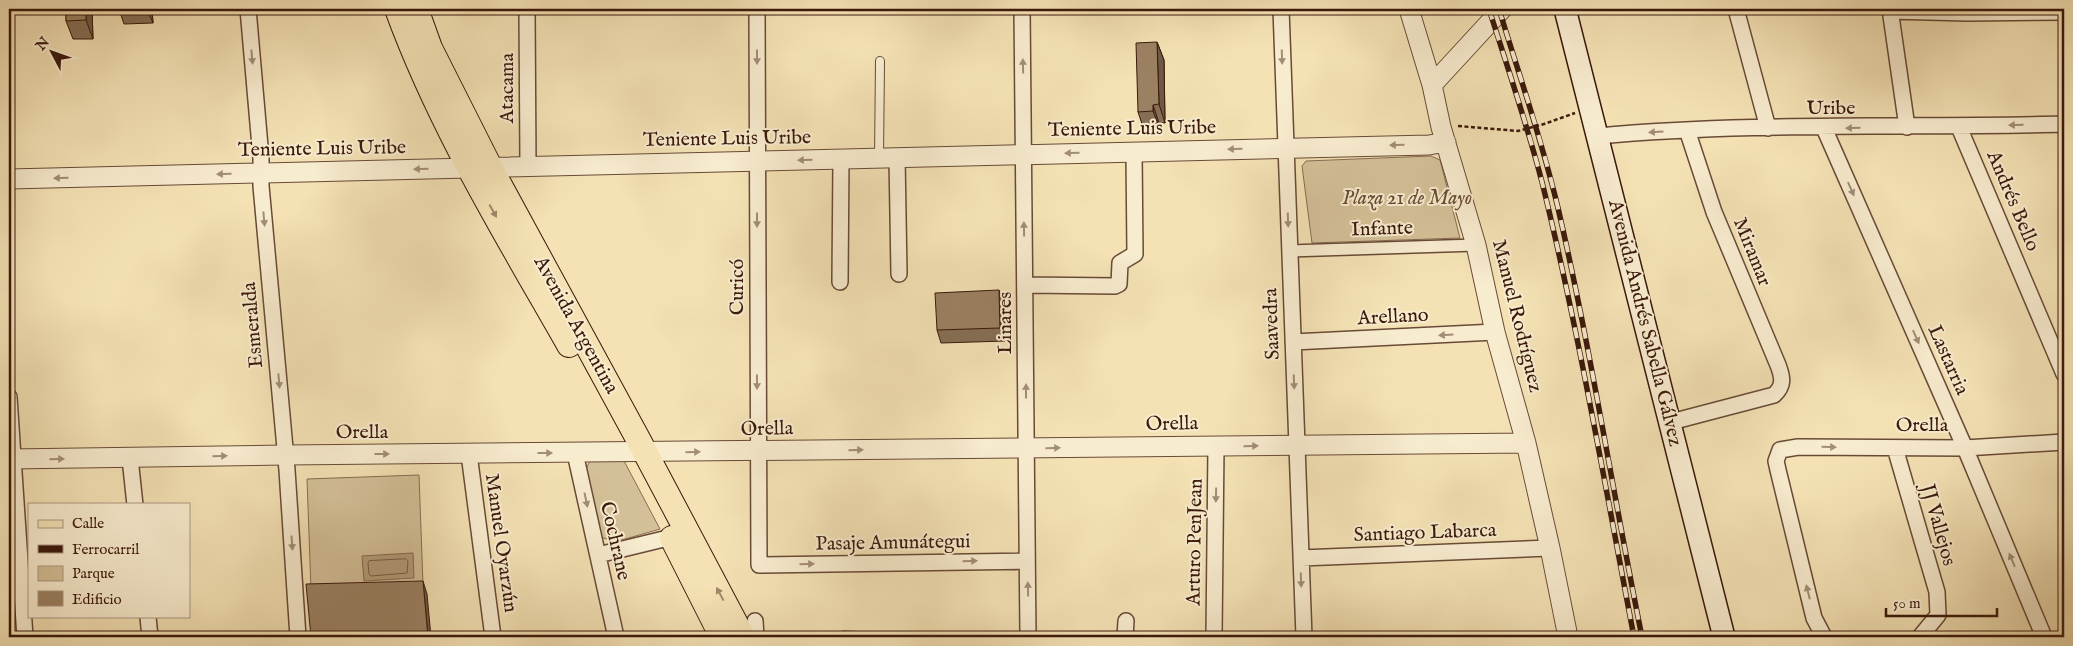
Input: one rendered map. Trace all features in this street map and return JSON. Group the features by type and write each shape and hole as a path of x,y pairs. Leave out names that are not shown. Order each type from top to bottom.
{"main road":[{"name":"Avenida Argentina","path":"397,9 414,57 480,168 636,452 749,629"},
{"name":"Avenida Argentina","path":"416,9 430,48 480,168"},
{"name":"Avenida Andrés Sabella Gálvez","path":"1565,9 1724,637"},
{"name":"Avenida Argentina","path":"636,452 672,538 722,637"}],"street":[{"name":"Esmeralda","path":"248,9 286,455 298,637"},
{"name":"Atacama","path":"527,9 528,166"},
{"name":"Curicó","path":"758,9 757,451 759,565"},
{"name":"Linares","path":"1022,9 1028,637"},
{"name":"Saavedra","path":"1281,9 1304,637"},
{"name":"Manuel Rodríguez","path":"1409,9 1476,245 1495,332 1526,443 1568,637"},
{"path":"1432,85 1502,9"},
{"path":"1736,9 1768,128"},
{"path":"1907,127 1891,10 2064,12"},
{"name":"Uribe","path":"1598,136 1687,130 2064,124"},
{"name":"Andrés Bello","path":"1960,127 2064,374"},
{"name":"Lastarria","path":"1824,128 1965,448 2044,637"},
{"name":"Miramar","path":"1671,422 1768,398 1774,396 1782,386 1781,372 1714,212 1687,130"},
{"name":"Teniente Luis Uribe","path":"9,179 1429,145 1443,134"},
{"path":"1025,286 1115,286 1119,284 1120,263 1132,258 1135,254 1134,152"},
{"path":"888,158 899,274"},
{"path":"840,159 840,282"},
{"name":"Infante","path":"1290,251 1476,245"},
{"name":"Arellano","path":"1293,342 1495,332"},
{"path":"9,398 11,459 26,637"},
{"name":"Orella","path":"1824,637 1814,618 1778,470 1776,461 1780,450 1798,446 1965,448 2064,442"},
{"name":"Orella","path":"11,459 1526,443"},
{"name":"Arturo PenJean","path":"1214,637 1216,446"},
{"name":"JJ Vallejos","path":"1895,448 1937,592 1938,616 1920,637"},
{"name":"Cochrane","path":"575,453 616,637"},
{"name":"Manuel Oyarzún","path":"468,454 493,637"},
{"path":"130,458 136,503"},
{"path":"598,555 672,538"},
{"name":"Santiago Labarca","path":"1301,558 1550,548"},
{"name":"Pasaje Amunátegui","path":"759,565 1028,560"},
{"path":"148,618 150,637"},
{"path":"1125,637 1126,621"},
{"path":"749,629 756,637"}],"lane":[{"path":"880,61 888,158"}],"path":[{"path":"1443,134 1465,126 1518,131 1575,113"}],"green space":[{"name":"Plaza 21 de Mayo","path":"1431,156 1440,160 1460,238 1312,243 1302,166 1306,161"},
{"path":"591,459 623,459 660,529 615,542 601,537 586,469"},
{"path":"419,475 423,585 311,590 307,479"}],"water":[{"path":"413,553 414,578 364,581 362,556"}],"building":[{"path":"66,9 86,9 86,20 66,21"},
{"path":"1157,42 1159,104 1153,105 1153,111 1138,112 1136,43"},
{"path":"999,290 1000,328 937,330 935,293"},
{"path":"423,581 428,637 311,637 306,584"},
{"path":"842,631 910,633 910,637 842,637"}],"railway":[{"path":"1489,9 1530,139 1555,238 1591,409 1634,637"},
{"path":"1499,9 1538,133 1558,208 1581,315 1642,637"}]}
